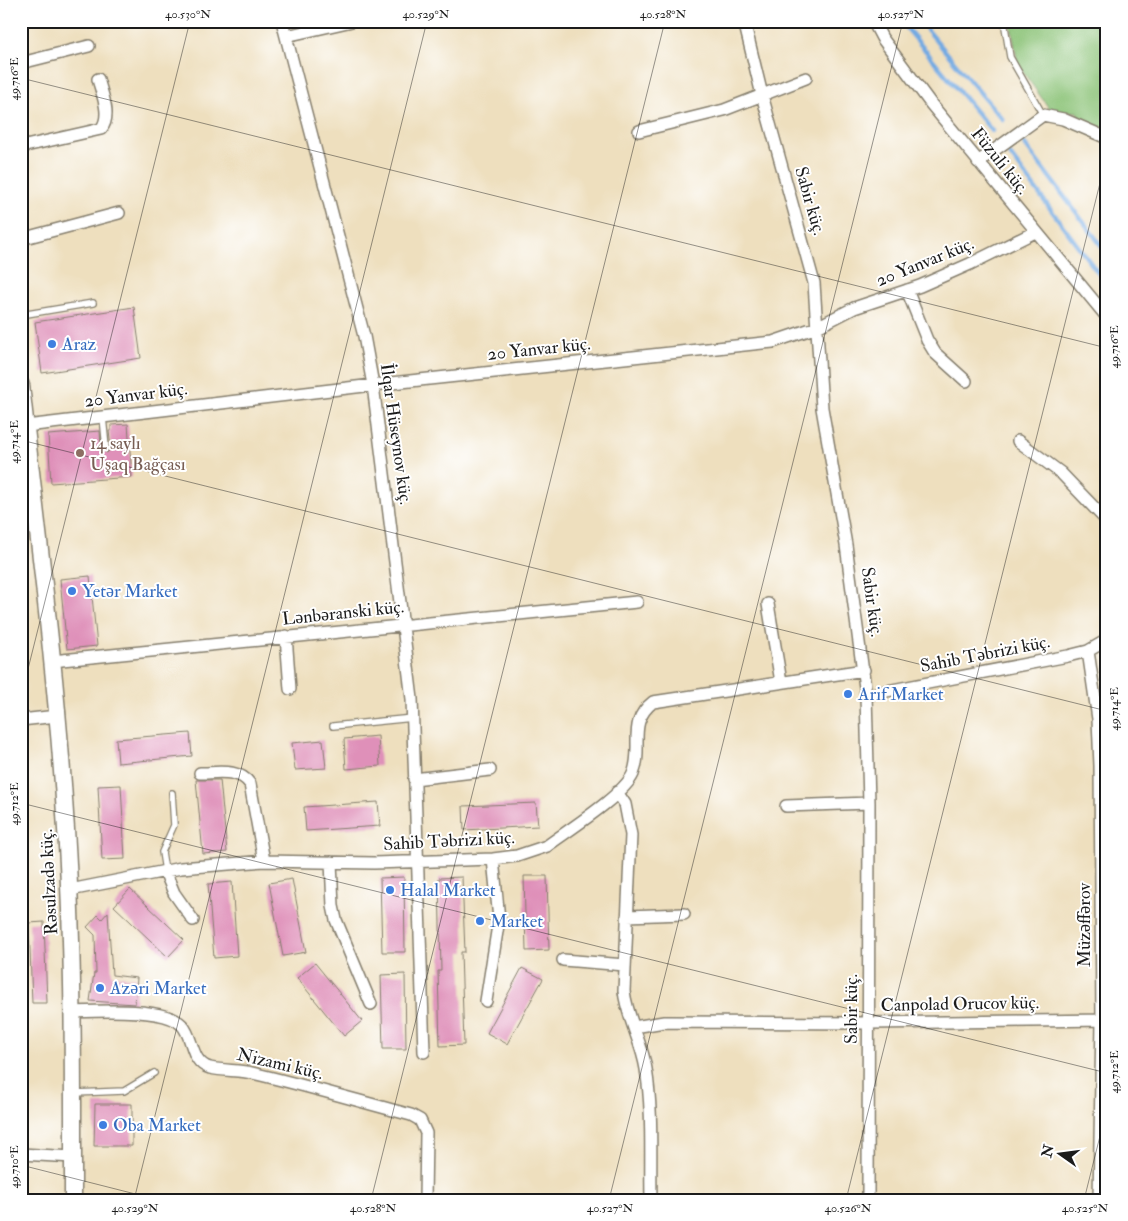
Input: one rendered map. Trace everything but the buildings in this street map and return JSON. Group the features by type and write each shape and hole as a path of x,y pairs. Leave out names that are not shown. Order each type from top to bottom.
{"main road":[{"name":"Rəsulzadə küç.","path":"21,385 52,661 70,890 74,1012 73,1200"}],"street":[{"name":"İlqar Hüseynov küç.","path":"282,21 364,336 373,385 413,718 416,862 424,1052"},
{"path":"286,36 352,21"},
{"name":"Sabir küç.","path":"744,21 762,95 814,283 822,408 846,545 864,670 869,802 868,1200"},
{"name":"Füzuli küç.","path":"873,21 882,38 920,89 1107,318"},
{"path":"21,63 89,46"},
{"path":"640,131 724,110 806,78"},
{"path":"21,147 101,129 106,124 107,115 98,79"},
{"path":"978,162 1043,115 1063,119 1107,138"},
{"path":"21,239 119,213"},
{"name":"20 Yanvar küç.","path":"24,415 103,417 373,385 772,342 817,327 854,308 907,290 970,264 1035,232"},
{"path":"907,290 927,340 935,353 966,382"},
{"path":"1018,441 1061,473 1107,521"},
{"name":"Lənbəranski küç.","path":"52,661 637,602"},
{"path":"768,604 781,682"},
{"path":"286,636 290,689"},
{"name":"Sahib Təbrizi küç.","path":"866,695 1088,650 1107,640"},
{"name":"Müzəffərov","path":"1088,650 1098,719 1100,766 1104,1020 1098,1200"},
{"name":"Sahib Təbrizi küç.","path":"70,890 165,870 264,861 416,862 493,859 517,856 547,846 617,792 633,774 640,715 653,702 864,670"},
{"path":"21,720 57,716"},
{"path":"414,779 490,770"},
{"path":"200,773 238,773 245,777 250,784 264,861"},
{"path":"617,792 625,804 631,834 625,965 626,1005 643,1052 649,1095 651,1200"},
{"path":"786,806 869,802"},
{"path":"486,1001 499,919 493,859"},
{"path":"331,862 332,906 336,920 372,1004"},
{"path":"165,870 174,893 193,920"},
{"path":"627,916 684,914"},
{"path":"563,960 625,965"},
{"name":"Nizami küç.","path":"74,1012 116,1011 159,1015 175,1019 183,1026 196,1057 210,1068 250,1073 411,1115 420,1120 426,1133 425,1200"},
{"name":"Canpolad Orucov küç.","path":"634,1027 664,1022 869,1023 1104,1020"},
{"path":"21,1154 73,1157"}],"lane":[{"path":"1004,21 1010,56 1017,73 1034,97 1043,115"},
{"path":"21,315 93,303"},
{"path":"103,417 106,448"},
{"path":"333,726 413,718"},
{"path":"165,870 162,852 174,824 172,793"},
{"path":"73,1093 124,1091 154,1073"}],"green space":[{"path":"1010,21 1107,21 1107,130 1081,123 1077,112 1051,111 1018,65"}],"waterway":[{"path":"901,21 992,131"},
{"path":"920,21 1003,120"},
{"path":"1022,141 1107,253"},
{"path":"1008,152 1107,285"}],"place":[{"name":"Araz","path":"52,344"},
{"name":"14 saylı Uşaq Bağçası","path":"80,453"},
{"name":"Yetər Market","path":"72,591"},
{"name":"Arif Market","path":"848,694"},
{"name":"Halal Market","path":"390,890"},
{"name":"Market","path":"480,921"},
{"name":"Azəri Market","path":"100,988"},
{"name":"Oba Market","path":"103,1125"}]}
